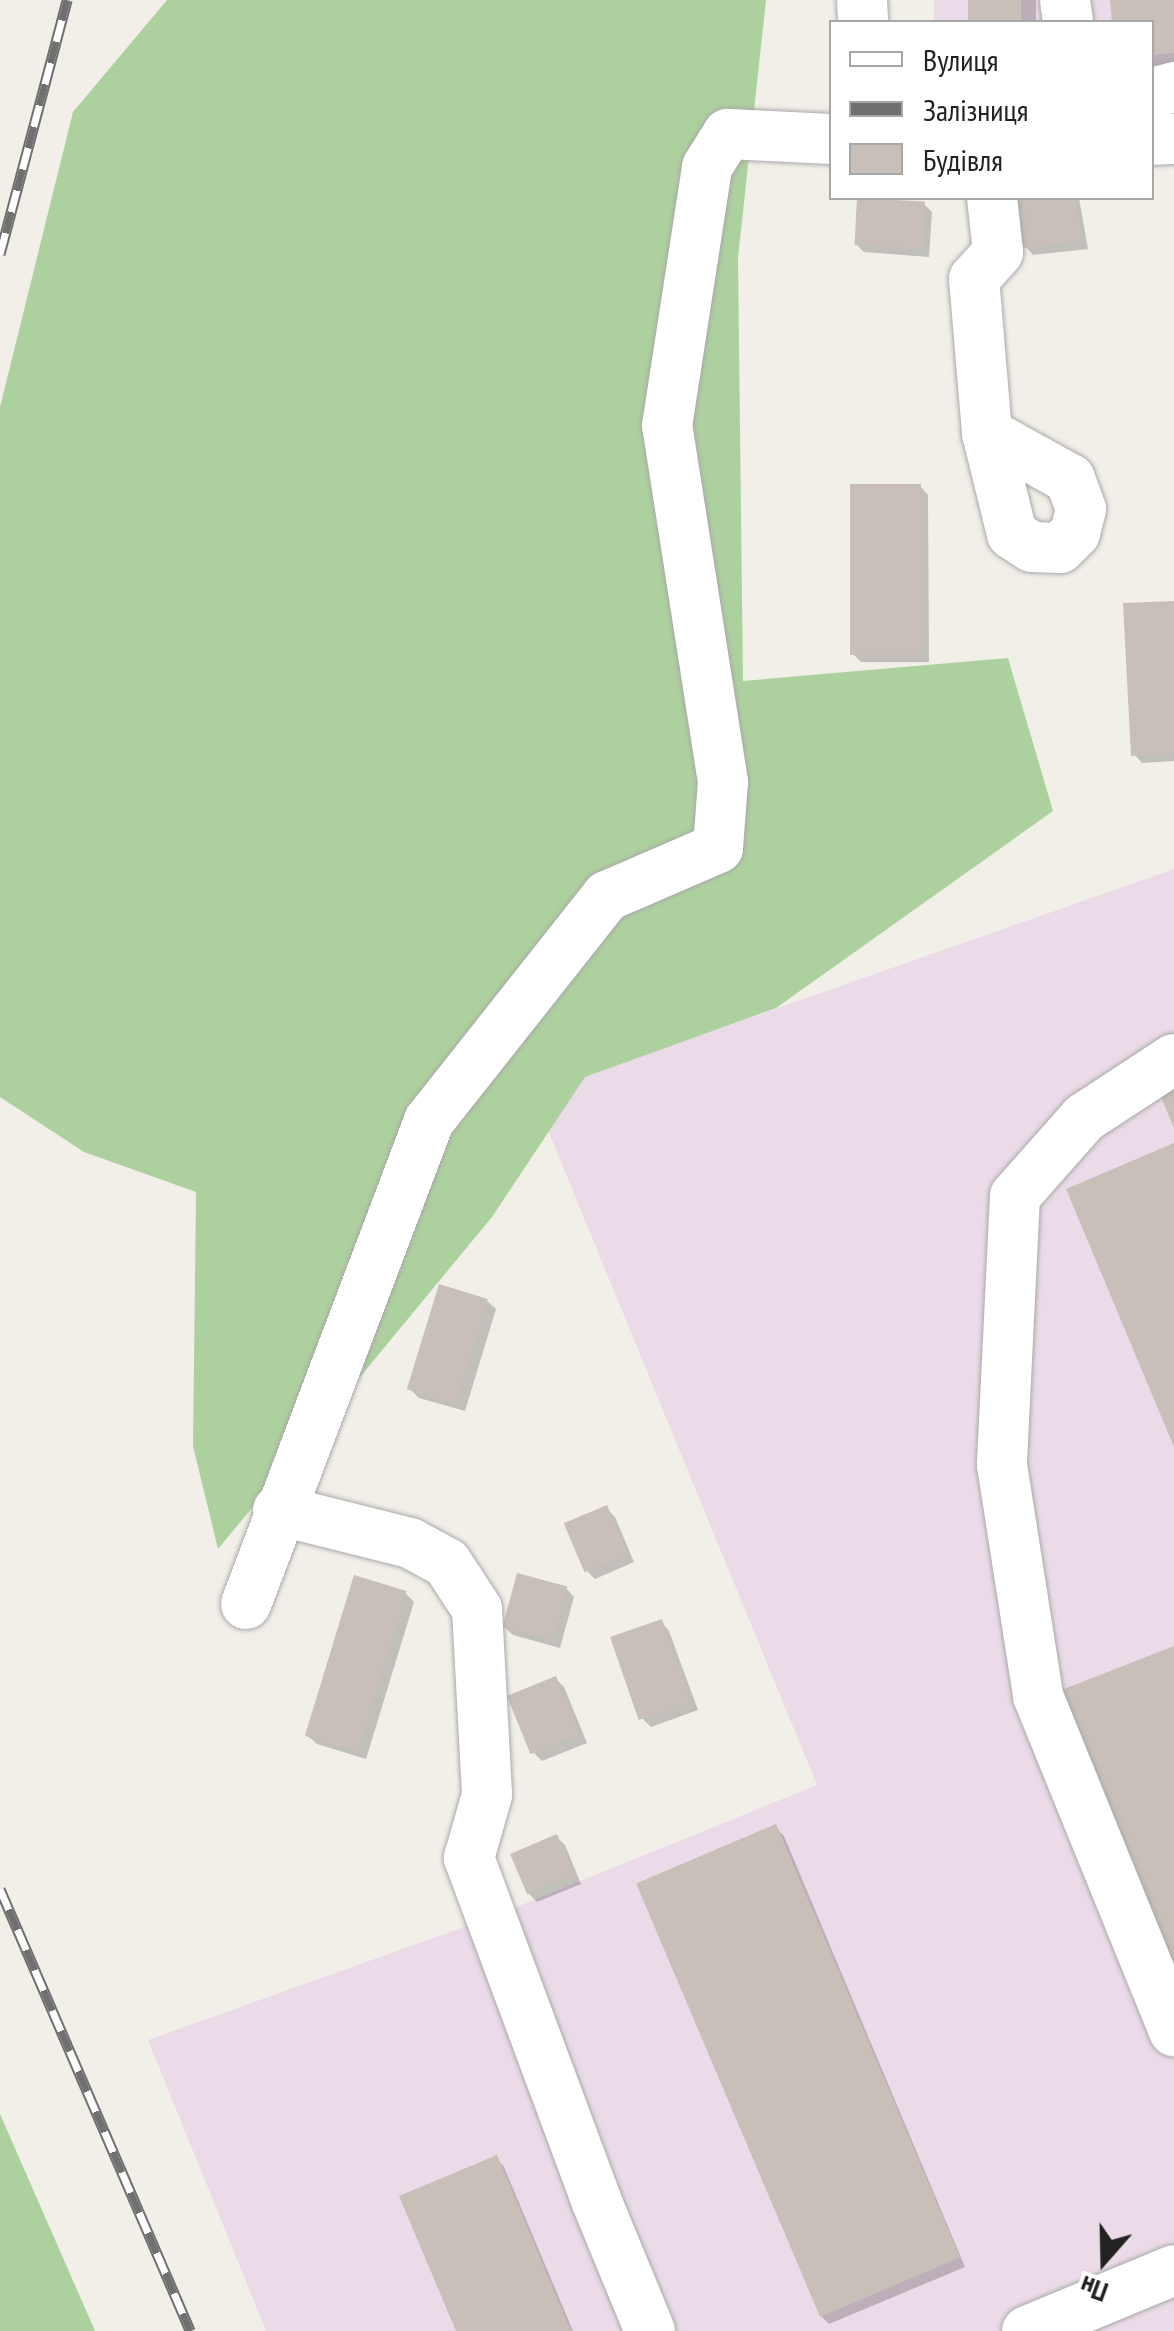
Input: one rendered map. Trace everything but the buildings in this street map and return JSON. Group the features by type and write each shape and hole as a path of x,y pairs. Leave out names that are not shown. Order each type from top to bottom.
{"street":[{"path":"246,1604 278,1510 429,1121 607,896 718,848 723,782 668,426 706,167 728,134 829,139"},
{"path":"987,433 974,279 998,252 992,200"},
{"path":"1174,1059 1084,1118 1016,1196 1002,1465 1038,1696 1174,2032"},
{"path":"278,1510 410,1543 447,1563 477,1609 487,1795 468,1858 596,2200 650,2331"},
{"path":"1027,2331 1174,2270"}],"shaded area":[{"path":"934,0 1174,0 1174,109 1154,111 1154,20 934,20"},
{"path":"1174,869 1174,2331 266,2331 148,2040 492,1917 817,1785 533,1094"}],"green space":[{"path":"167,0 766,0 738,258 743,681 1008,658 1053,811 776,1008 585,1077 492,1217 218,1549 193,1446 196,1192 84,1152 0,1097 0,407 73,112"},
{"path":"0,2114 95,2331 0,2331"}],"railway":[{"path":"0,254 67,0"},
{"path":"0,1889 190,2331"}]}
